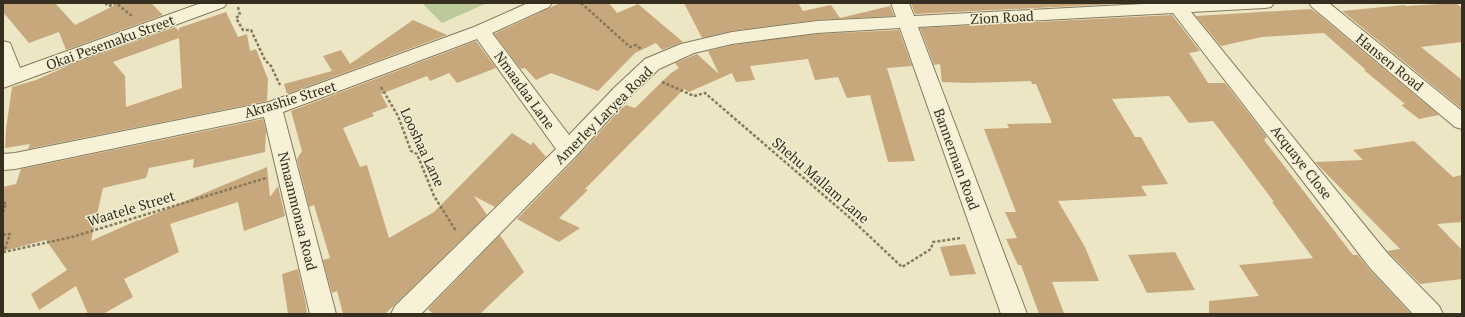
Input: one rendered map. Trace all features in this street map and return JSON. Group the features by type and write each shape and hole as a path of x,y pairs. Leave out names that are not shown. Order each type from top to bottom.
{"street":[{"name":"Okai Pesemaku Street","path":"8,79 218,3"},
{"name":"Akrashie Street","path":"3,162 69,150 280,105 481,31 543,3"},
{"name":"Zion Road","path":"903,12 1178,8 1265,3"},
{"name":"Hansen Road","path":"1318,3 1462,122"},
{"name":"Acquaye Close","path":"1178,8 1379,261 1430,314"},
{"name":"Amerley Laryea Road","path":"404,314 568,150 622,92 650,68 688,48 732,38 817,27 903,12"},
{"name":"Bannerman Road","path":"903,12 1014,314"},
{"name":"Nmaadaa Lane","path":"481,31 568,150"},
{"path":"3,47 8,79"},
{"name":"Nmaanmonaa Road","path":"280,105 288,171 323,314"}],"path":[{"path":"237,3 240,15 236,18 243,30 251,30 256,44 265,60 271,66 280,105"},
{"path":"581,3 630,47 636,45 650,68"},
{"name":"Shehu Mallam Lane","path":"650,68 694,96 705,93 849,217 902,267 931,249 933,242 985,234"},
{"name":"Looshaa Lane","path":"372,72 398,116 411,152 417,154 434,196 460,238 471,247"},
{"name":"Waatele Street","path":"3,235 10,234 4,252 72,237 288,171"},
{"path":"3,203 6,203 3,212"}],"green space":[{"path":"422,3 487,3 442,23"}],"building":[{"path":"3,3 55,3 75,25 119,3 151,3 163,15 66,50 59,32 29,43 3,12"},
{"path":"560,3 609,3 617,13 638,4 683,42 662,50 656,43 635,53 598,91 551,73 536,80 525,68 521,69 494,34"},
{"path":"684,3 798,3 803,11 831,5 840,18 890,6 894,16 817,20 732,31 702,38"},
{"path":"911,3 1114,3 1114,4 915,14"},
{"path":"1456,3 1462,8 1462,42 1421,47 1462,80 1462,109 1342,11 1404,5"},
{"path":"1311,9 1439,115 1419,119 1401,105 1405,104 1364,70 1366,70 1324,33 1262,37 1221,46 1196,16"},
{"path":"226,12 238,37 247,34 250,51 256,49 268,79 267,101 28,149 30,144 5,148 12,87 36,80 72,64 175,27 179,31 179,28","holes":["179,38 182,88 126,107 125,76 113,62"]},
{"path":"1172,15 1200,51 1189,53 1208,83 1225,83 1267,137 1264,140 1353,255 1358,255 1411,314 1209,314 1209,301 1259,296 1239,265 1313,258 1272,202 1274,202 1213,121 1189,123 1169,96 1112,99 1135,137 1141,137 1168,184 1141,186 1147,196 1058,201 1085,247 1099,281 1052,282 1064,313 1039,314 1021,265 1018,265 1006,239 1017,238 1005,212 1016,212 984,129 1009,128 1007,124 1052,123 1036,84 1032,84 1031,81 969,83 942,82 940,64 934,65 920,28"},
{"path":"413,20 447,35 287,94 284,84 332,71 323,56 341,50 350,64"},
{"path":"899,30 912,66 887,68 915,161 888,162 870,95 847,98 838,77 815,80 808,59 750,66 755,80 736,82 732,73 689,92 684,89 585,189 588,190 559,218 580,228 559,242 517,219 621,109 626,105 635,108 671,73 679,68 675,63 697,54 719,74 708,51 732,45 817,34"},
{"path":"476,41 496,68 457,83 449,73 430,81 427,76 381,94 388,107 372,113 374,116 343,128 360,167 367,165 389,238 434,212 512,133 531,145 533,142 546,157 495,207 474,196 487,215 385,314 343,314 337,291 332,293 323,260 330,258 314,205 309,207 297,159 302,151 291,111"},
{"path":"263,119 266,131 265,152 193,168 194,159 149,168 146,178 103,188 91,241 267,167 270,197 278,186 285,216 244,231 238,202 170,224 179,252 124,279 133,297 103,314 88,314 76,286 39,310 31,294 67,270 46,240 3,251 3,187 16,184 21,169"},
{"path":"1414,141 1453,177 1462,175 1462,222 1437,224 1462,250 1462,279 1420,284 1387,251 1400,249 1315,162 1363,160 1353,150"},
{"path":"500,235 524,272 480,314 433,314 428,309"},
{"path":"965,244 976,274 950,276 940,247"},
{"path":"1175,252 1195,290 1147,293 1128,255"},
{"path":"298,269 307,314 288,314 282,274"}]}
